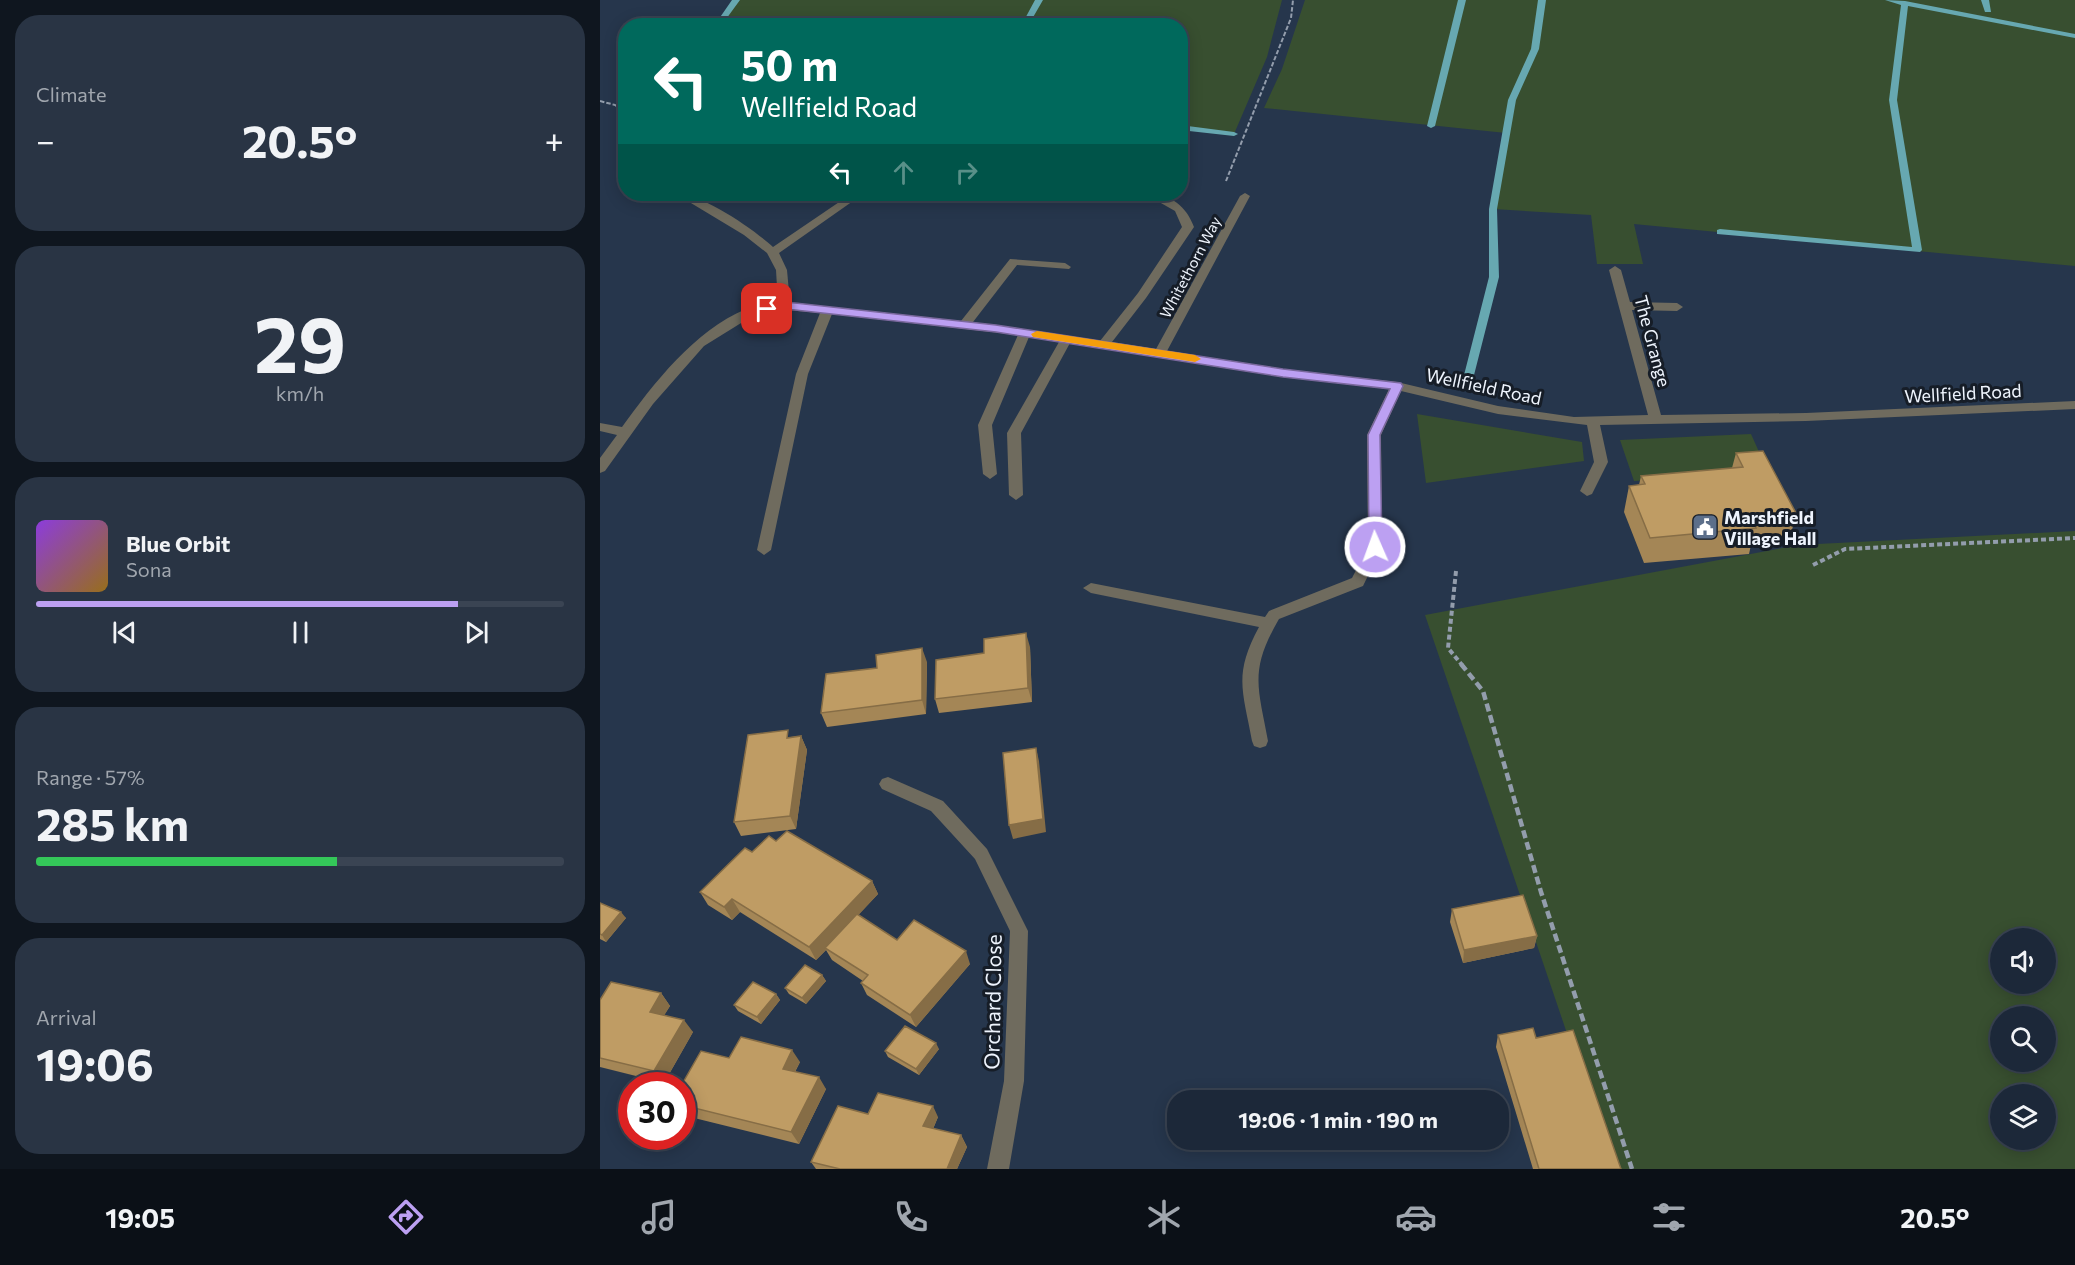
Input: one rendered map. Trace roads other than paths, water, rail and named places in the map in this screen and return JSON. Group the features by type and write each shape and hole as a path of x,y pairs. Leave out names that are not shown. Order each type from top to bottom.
{"street":[{"name":"Whitethorn Way","path":"1160,353 1245,196"},
{"path":"693,201 727,220 773,252 780,262 784,306"},
{"path":"773,252 848,201"},
{"path":"1104,344 1142,295 1188,228 1184,213 1168,201"},
{"path":"964,325 1014,261 1065,267"},
{"name":"The Grange","path":"1615,270 1656,421"},
{"name":"Wellfield Road","path":"600,468 648,401 700,343 750,312 784,306 1066,338 1283,373 1397,386 1498,410 1574,422 1949,413 2075,405"},
{"path":"1625,306 1677,307"},
{"path":"764,550 802,374 827,311"},
{"path":"990,474 985,425 1025,333"},
{"path":"1016,495 1014,433 1066,338"},
{"path":"1260,741 1248,680 1257,644 1274,615 1358,582 1375,547 1374,435 1397,386"},
{"path":"1587,491 1601,462 1593,421"},
{"path":"600,427 626,432"},
{"path":"1091,588 1269,623"},
{"name":"Orchard Close","path":"888,784 937,806 974,846 981,854 1019,931 1014,1081 998,1169"}],"waterway":[{"path":"723,18 736,0"},
{"path":"1029,18 1039,0"},
{"path":"1431,126 1462,0"},
{"path":"1468,379 1494,277 1493,209 1512,100 1535,49 1542,0"},
{"path":"1889,0 1905,3"},
{"path":"1985,0 1988,10"},
{"path":"1720,232 1917,250 1893,100 1905,3"},
{"path":"1905,3 2075,36"},
{"path":"1188,128 1234,134"}],"place":[{"name":"Marshfield Village Hall","path":"1705,527"}]}
